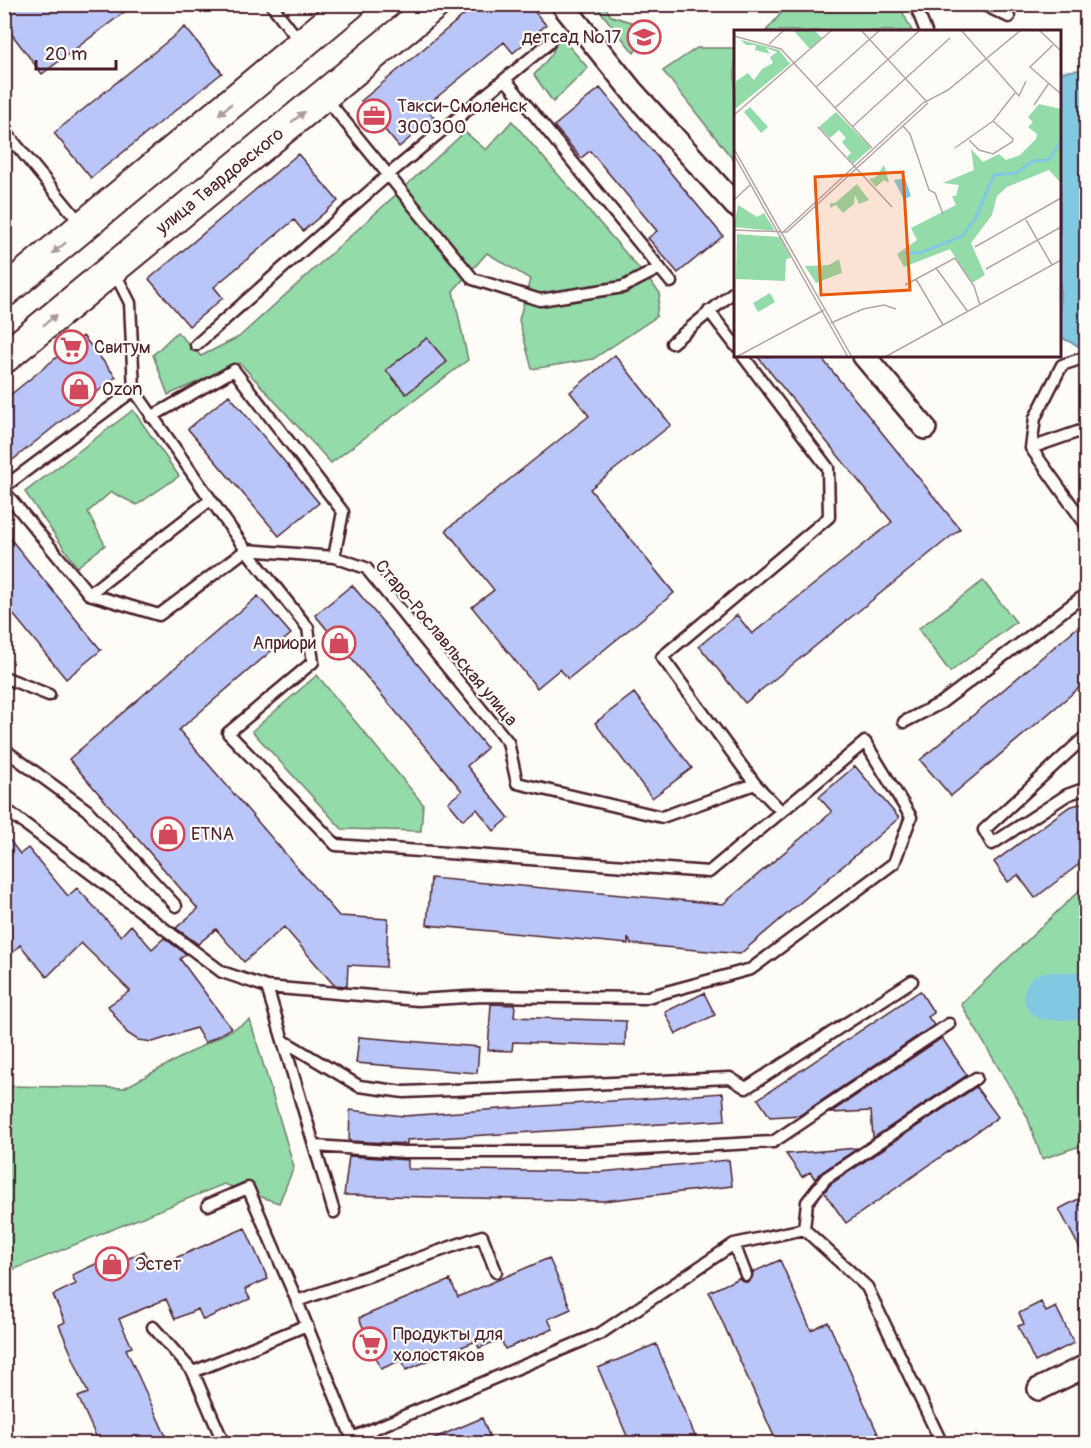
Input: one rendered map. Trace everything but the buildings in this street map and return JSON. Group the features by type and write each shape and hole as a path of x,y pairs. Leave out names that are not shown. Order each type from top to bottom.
{"street":[{"path":"4,292 350,4"},
{"name":"улица Твардовского","path":"4,358 435,4"},
{"path":"562,4 632,92 734,205"},
{"path":"84,227 113,268"},
{"path":"865,357 925,428"},
{"path":"1039,1389 1086,1366"}],"lane":[{"path":"271,4 302,45"},
{"path":"915,4 925,30"},
{"path":"982,4 1009,16"},
{"path":"196,345 388,175 549,43"},
{"path":"505,80 671,282"},
{"path":"324,95 473,279 540,300 623,287 660,268"},
{"path":"4,130 84,227"},
{"path":"4,806 222,972 267,987 418,1000 483,996 644,998 751,969 894,862 911,818 865,742 710,872 336,844 228,733 313,662 308,628 210,501 134,390 130,303 113,268"},
{"path":"672,343 734,291"},
{"path":"710,311 734,345"},
{"path":"744,357 828,468 829,517 662,657 755,784 781,811"},
{"path":"1086,357 1062,365 1035,418 1031,448 1086,525"},
{"path":"152,417 234,370 343,512 334,557"},
{"path":"134,390 4,489 89,594 159,615 246,550"},
{"path":"1031,448 1086,429"},
{"path":"89,594 210,501"},
{"name":"Старо-Рославльская улица","path":"246,550 334,557 366,568 508,742 517,783 662,817 755,784"},
{"path":"904,722 941,703 1086,594"},
{"path":"4,677 49,695"},
{"path":"1086,736 984,830 992,844 1067,795 1086,788"},
{"path":"4,746 9,753 87,810 176,906"},
{"path":"284,1041 359,1086 404,1092 730,1078 746,1088 912,981"},
{"path":"267,987 334,1212"},
{"path":"315,1146 404,1152 589,1152 773,1142 949,1024"},
{"path":"804,1228 807,1202 826,1178 976,1078"},
{"path":"208,1205 248,1188 297,1301 353,1441 601,1333 734,1244 804,1228"},
{"path":"804,1228 867,1287 942,1443"},
{"path":"297,1301 482,1236 496,1272"},
{"path":"734,1244 746,1275"},
{"path":"193,1372 306,1325"},
{"path":"153,1327 193,1372 224,1443"}],"green space":[{"path":"789,4 899,5 912,30 767,30"},
{"path":"595,5 604,5 611,16 651,28 634,53"},
{"path":"559,35 588,68 553,102 534,75 552,54"},
{"path":"697,48 734,48 734,161 663,71"},
{"path":"512,121 660,293 656,317 593,359 532,369 519,320 530,279 487,253 453,291 468,360 331,463 240,363 168,395 153,355 177,332 201,356 239,337 465,132 486,150","holes":["427,338 446,362 406,394 386,370"]},
{"path":"133,410 179,476 137,505 111,492 88,512 105,545 77,567 25,492"},
{"path":"983,581 1016,622 950,672 918,629"},
{"path":"317,675 423,804 421,831 342,829 252,731"},
{"path":"1086,884 1086,1144 1042,1159 1027,1116 961,1004"},
{"path":"250,1020 294,1167 279,1203 224,1184 5,1273 5,1086 124,1088"}],"water":[{"path":"1086,71 1086,350 1061,338 1061,72"}],"waterway":[{"path":"1048,996 1086,996"}],"place":[{"name":"детсад №17","path":"644,37"},
{"name":"Такси-Смоленск 300300","path":"374,116"},
{"name":"Свитум","path":"71,347"},
{"name":"Ozon","path":"79,389"},
{"name":"Априори","path":"339,643"},
{"name":"ETNA","path":"168,834"},
{"name":"Эстет","path":"112,1264"},
{"name":"Продукты для холостяков","path":"370,1344"}]}
